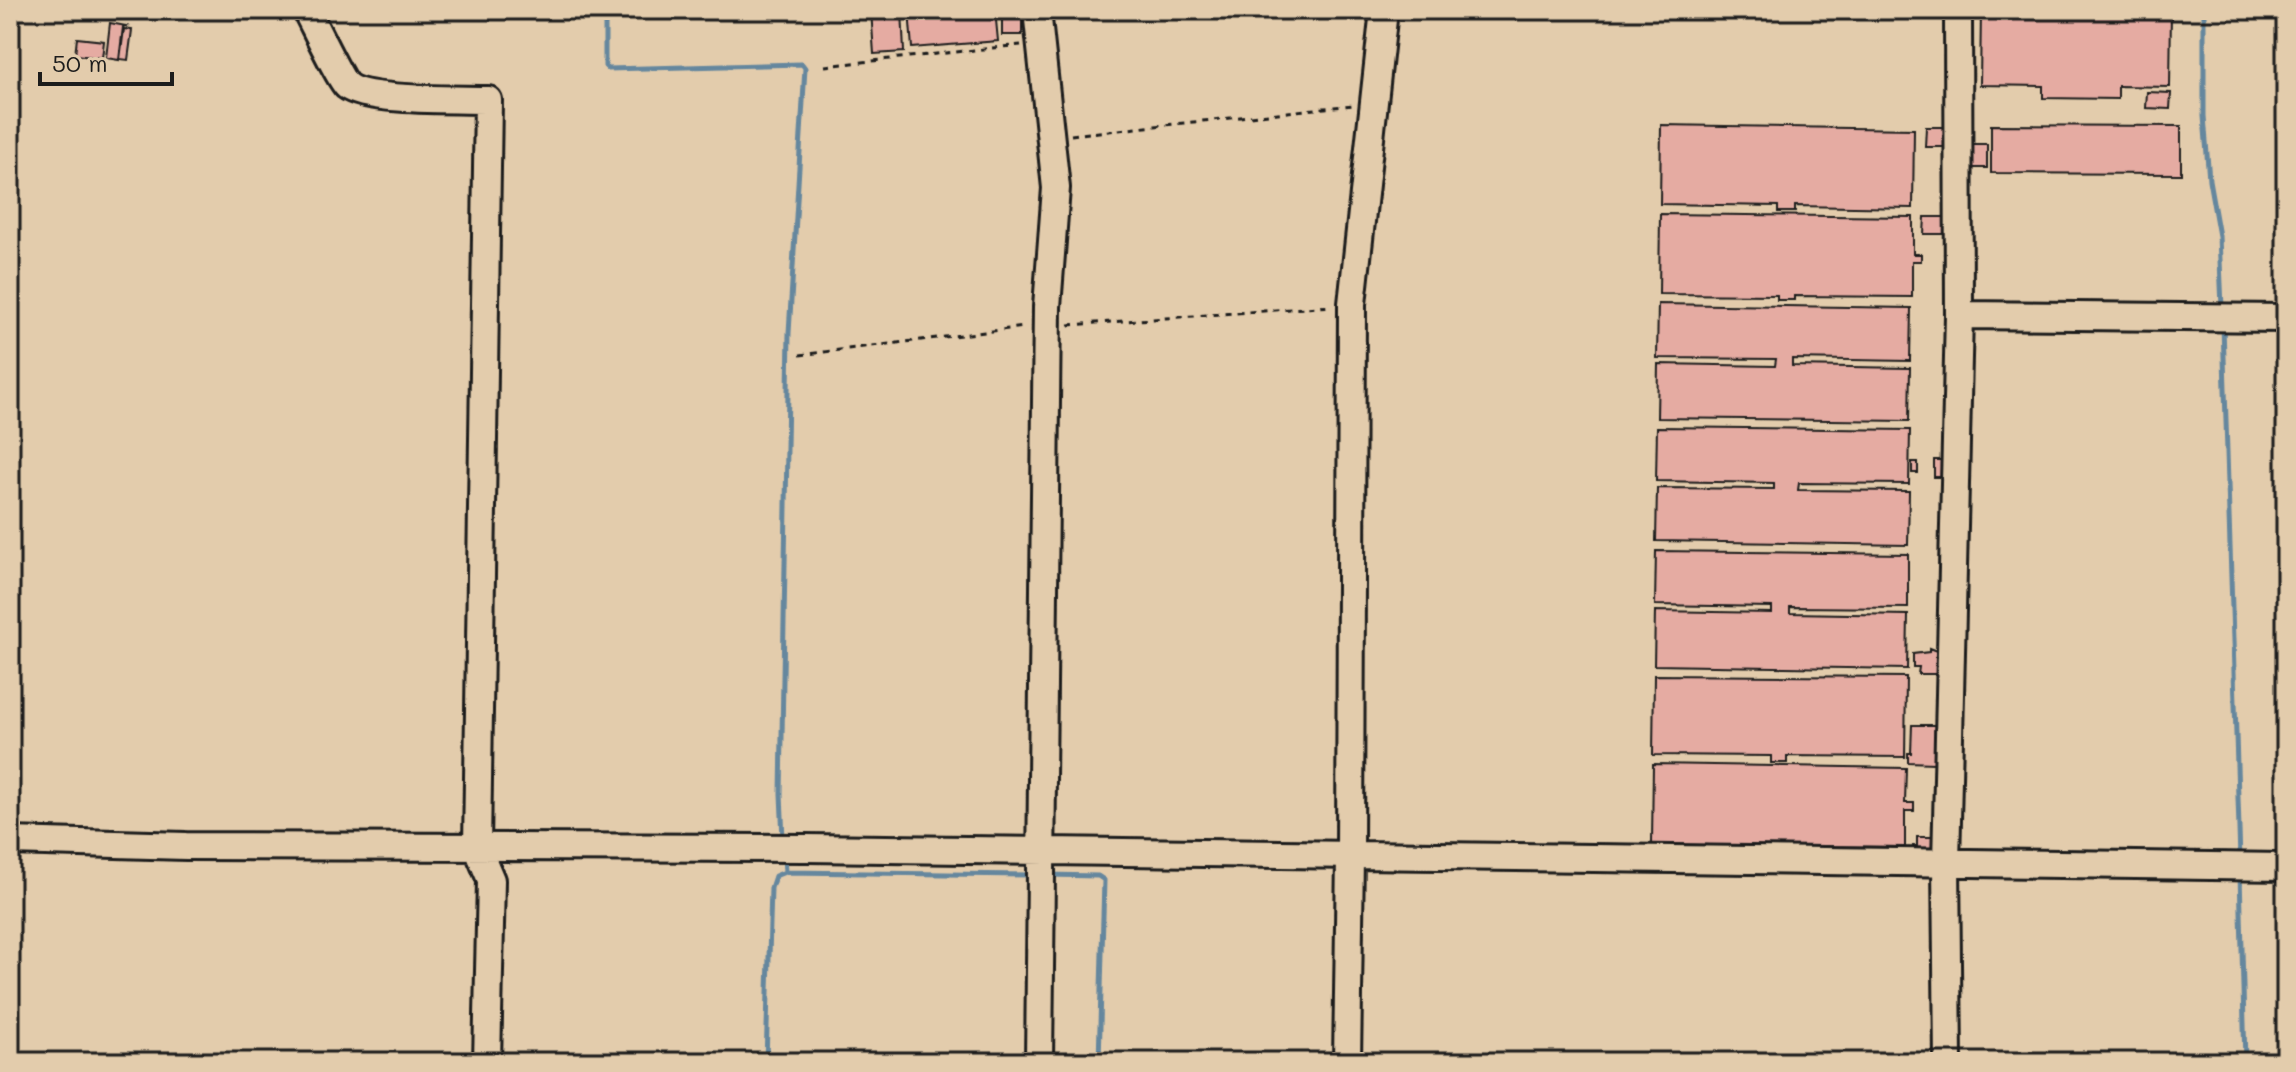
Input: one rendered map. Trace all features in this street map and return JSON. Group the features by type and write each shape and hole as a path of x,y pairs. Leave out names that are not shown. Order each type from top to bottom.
{"street":[{"path":"306,10 347,86 385,96 488,100 477,847 491,880 487,1062"},
{"path":"1037,10 1056,188 1048,326 1039,1062"},
{"path":"1347,1062 1352,304 1384,10"},
{"path":"1948,1062 1946,863 1959,315 1958,10"},
{"path":"1959,315 2286,318"},
{"path":"10,841 201,846 806,848 2286,867"}],"path":[{"path":"825,66 1041,43"},
{"path":"1051,138 1374,103"},
{"path":"800,355 986,330 1352,304"}],"building":[{"path":"871,10 902,10 904,52 874,54"},
{"path":"909,10 995,10 998,41 912,48"},
{"path":"1002,10 1022,10 1022,35 1002,35"},
{"path":"1981,10 2171,10 2170,87 2118,86 2118,99 2043,98 2043,86 1980,85"},
{"path":"110,23 126,26 123,27 119,60 106,58"},
{"path":"124,29 132,30 128,60 120,59"},
{"path":"77,38 104,41 102,58 75,55"},
{"path":"2147,92 2171,93 2170,109 2146,108"},
{"path":"1661,125 1914,129 1913,208 1795,206 1795,212 1778,212 1778,206 1660,204"},
{"path":"1991,125 2181,126 2181,174 1991,173"},
{"path":"1926,127 1946,127 1946,147 1925,147"},
{"path":"1966,144 1987,144 1987,168 1966,168"},
{"path":"1660,214 1913,217 1913,254 1921,254 1921,261 1912,261 1912,297 1794,296 1794,300 1777,300 1777,295 1659,294"},
{"path":"1925,217 1945,217 1945,234 1924,234"},
{"path":"1658,304 1911,308 1910,361 1792,359 1792,366 1910,368 1909,421 1657,418 1658,364 1775,366 1776,359 1657,358"},
{"path":"1657,427 1910,430 1909,484 1799,483 1798,490 1909,491 1908,545 1656,541 1657,488 1774,489 1774,483 1656,481"},
{"path":"1934,460 1941,460 1941,477 1934,477"},
{"path":"1912,462 1918,462 1918,473 1912,473"},
{"path":"1656,551 1908,554 1908,608 1790,607 1790,613 1908,615 1907,669 1654,665 1655,611 1772,613 1772,607 1655,605"},
{"path":"1929,648 1939,652 1939,674 1918,674 1919,667 1913,667 1913,654 1929,652"},
{"path":"1654,675 1906,677 1905,757 1787,756 1787,763 1771,763 1771,756 1653,755"},
{"path":"1912,725 1935,725 1934,763 1908,762"},
{"path":"1653,764 1906,768 1905,803 1914,803 1914,811 1905,811 1905,847 1787,846 1787,853 1770,852 1770,846 1652,844"},
{"path":"1917,837 1934,837 1934,853 1913,853"}],"waterway":[{"path":"605,10 605,66 608,69 802,64 805,68 789,333 781,794 783,839"},
{"path":"2204,10 2204,116 2209,180 2219,236 2222,308"},
{"path":"2223,326 2240,860"},
{"path":"784,857 785,872"},
{"path":"766,1062 771,888 775,876 785,872 1034,875"},
{"path":"2240,874 2245,1062"},
{"path":"1048,875 1098,876 1104,880 1099,1062"}]}
